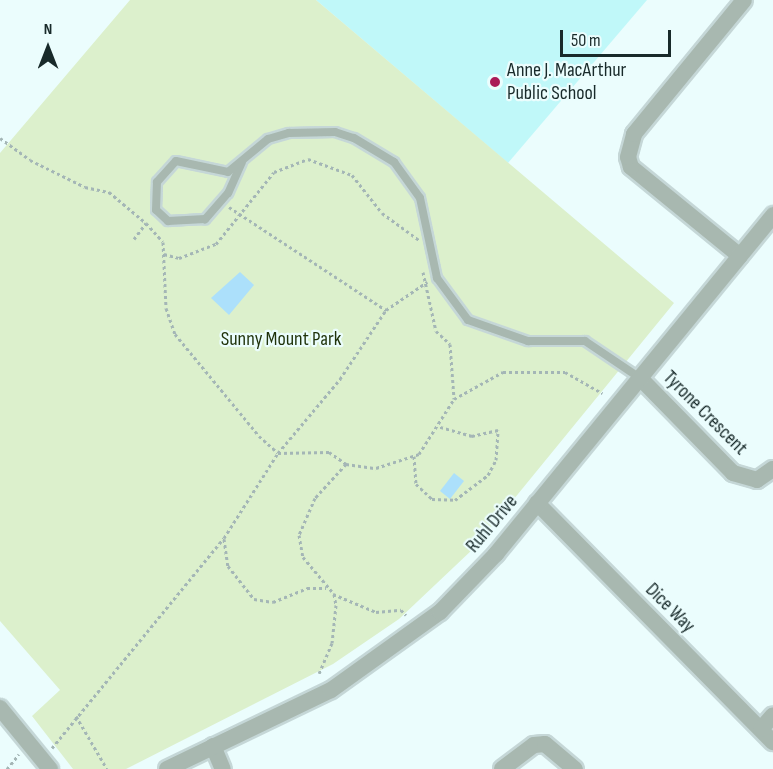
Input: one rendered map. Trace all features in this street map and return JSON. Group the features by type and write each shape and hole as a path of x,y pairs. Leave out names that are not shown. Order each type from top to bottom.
{"street":[{"path":"740,256 631,167 628,157 634,134 744,0"},
{"name":"Ruhl Drive","path":"167,769 331,690 421,628 496,554 773,215"},
{"name":"Tyrone Crescent","path":"640,378 733,473 757,480 773,469"},
{"name":"Dice Way","path":"537,503 767,736"},
{"path":"0,708 46,764"},
{"path":"767,736 773,715"},
{"path":"502,769 534,745 545,744 575,769"},
{"path":"213,746 223,769"}],"lane":[{"path":"242,162 221,202 205,219 179,223 161,216 154,191 176,161 228,172 268,139 310,130 335,132 379,152 420,198 437,278 458,310 492,332 528,341 585,340 640,378"}],"path":[{"path":"0,138 30,160 85,187 109,192 146,223 163,242 166,308 175,334 259,436 278,453 329,452 346,464 376,468 414,456 438,426 454,399 450,344 436,331 422,284 422,263"},
{"path":"164,254 179,258 198,254 241,216 274,172 308,159 352,175 382,213 420,240 421,252"},
{"path":"221,202 386,310"},
{"path":"134,239 146,223"},
{"path":"46,764 76,716 224,538 278,453 340,379 386,310 422,284 437,278"},
{"path":"454,399 521,369 565,372 602,393"},
{"path":"414,456 416,484 432,499 455,500 488,475 495,460 498,430 472,435 438,426"},
{"path":"346,464 315,498 299,535 303,557 325,587 334,594 376,612 401,610 406,615"},
{"path":"224,538 228,566 254,599 282,601 307,588 325,587"},
{"path":"319,673 334,630 334,594"},
{"path":"76,716 107,769"}],"shaded area":[{"name":"Anne J. MacArthur Public School","path":"316,0 647,0 508,163"}],"green space":[{"name":"Sunny Mount Park","path":"130,0 316,0 674,303 473,549 399,619 333,664 126,769 73,769 32,716 60,690 0,621 0,153"}],"building":[{"path":"240,272 254,285 229,315 211,298"},
{"path":"454,473 464,481 450,499 440,491"}],"place":[{"name":"Anne J. MacArthur Public School","path":"495,82"}]}
